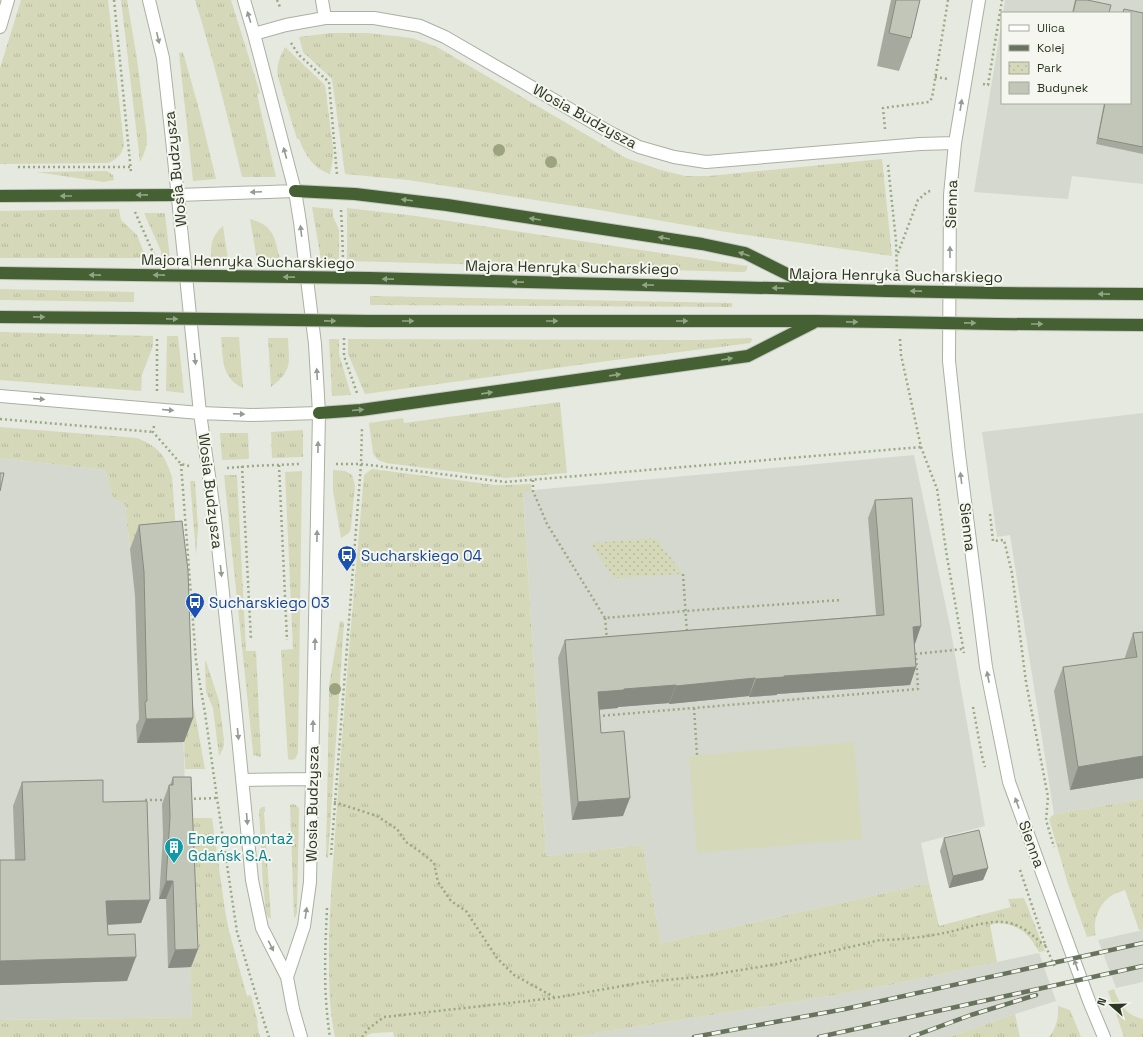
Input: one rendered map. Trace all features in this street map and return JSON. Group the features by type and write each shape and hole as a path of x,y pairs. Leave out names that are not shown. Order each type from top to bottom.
{"highway":[{"path":"295,191 355,194 447,205 702,244 745,254 817,289"},
{"path":"0,196 178,195"},
{"name":"Majora Henryka Sucharskiego","path":"0,273 370,278 887,291 1143,294"},
{"path":"0,316 369,321 816,321 1143,325"},
{"path":"319,413 369,409 748,356 816,321"}],"street":[{"path":"0,27 8,0"},
{"name":"Wosia Budzysza","path":"149,0 163,58 200,413 226,618 252,880 262,928 287,977 292,1009 301,1037"},
{"name":"Wosia Budzysza","path":"244,0 295,191 315,344 319,413 309,890 304,926 287,977"},
{"path":"322,0 324,18"},
{"name":"Sienna","path":"979,0 955,143 950,195 949,361 962,485 986,667 1009,782 1089,1001 1104,1037"},
{"name":"Wosia Budzysza","path":"254,34 286,25 324,18 374,18 420,26 445,37 611,133 639,147 674,157 706,162 887,146 955,143"},
{"path":"178,195 295,191"},
{"path":"0,396 200,413 251,415 319,413"},
{"path":"243,780 312,779"}],"path":[{"path":"114,0 131,172"},
{"path":"898,278 883,108 929,102 932,98 948,0"},
{"path":"18,167 130,167"},
{"path":"897,255 918,200 927,192 933,190"},
{"path":"208,469 242,466 361,464 505,482 921,447 901,355 900,332"},
{"path":"0,420 153,432 180,464 196,661 205,713 216,798 237,932 261,1015 269,1037"},
{"path":"153,432 154,422"},
{"path":"180,464 196,467"},
{"path":"279,465 287,640"},
{"path":"242,466 251,640"},
{"path":"533,480 534,491 547,524 605,618 607,647"},
{"path":"990,514 993,541 1004,540 1012,573 1026,682 1048,797 1046,820 1056,853"},
{"path":"683,574 687,633"},
{"path":"605,618 841,600"},
{"path":"911,655 963,649"},
{"path":"600,724 599,716 918,689 916,654"},
{"path":"694,708 697,755"},
{"path":"185,799 216,798"},
{"path":"145,800 166,800"},
{"path":"334,802 377,816 396,829 406,842 434,863 438,882 451,901 466,911 498,958 514,975 554,998"},
{"path":"362,1037 368,1029 384,1017 554,998 645,982 698,977 777,964 880,940 943,934 991,922 1015,924 1027,930 1037,941 1046,947"}],"shaded area":[{"path":"1005,0 1143,0 1143,184 1072,176 1068,199 974,192 1001,26 1001,104 1131,104 1131,12 1003,12"},
{"path":"1143,413 1143,799 1054,814 1010,535 997,537 982,432"},
{"path":"914,455 950,626 985,826 921,843 929,883 661,943 643,845 546,856 523,491"},
{"path":"0,458 105,470 113,498 125,505 130,549 179,595 192,1017 0,1020"},
{"path":"1143,930 1143,982 1116,988 1098,940"},
{"path":"1039,953 1056,1001 950,1037 573,1037 812,999 895,984"}],"green space":[{"path":"21,0 108,0 124,145 119,156 114,160 108,163 0,164 0,68"},
{"path":"121,0 127,0 137,59 147,137 147,143 140,162"},
{"path":"195,0 231,0 260,93 257,94 276,177 242,177 220,88"},
{"path":"331,33 367,33 412,38 437,47 626,158 661,170 685,176 709,176 882,159 892,256 726,232 593,209 408,180 345,174 332,79 303,52 299,37"},
{"path":"285,47 325,85 333,148 333,159 330,174 314,165 307,156 299,139 297,139 278,77 278,65"},
{"path":"183,52 216,179 193,181 179,53"},
{"path":"107,171 113,175 114,180 104,182 36,172"},
{"path":"312,207 333,209 333,216 339,230 339,260 321,260"},
{"path":"347,208 416,216 747,266 747,269 745,272 741,272 347,261"},
{"path":"119,209 121,220 137,235 146,258 0,258 0,211"},
{"path":"144,213 165,213 170,259 162,258 161,251"},
{"path":"250,219 264,225 269,229 275,239 280,260 257,260"},
{"path":"223,226 228,259 212,259 211,249 214,237"},
{"path":"0,289 134,292 134,302 0,300"},
{"path":"370,296 732,303 732,307 370,305"},
{"path":"0,332 153,336 153,346 142,375 141,391 0,380"},
{"path":"167,336 178,336 184,393 166,391"},
{"path":"221,337 239,337 243,388 231,379 224,367"},
{"path":"268,338 288,338 289,354 286,371 283,376 271,387"},
{"path":"751,338 752,340 750,343 365,394 348,354 348,339 700,340"},
{"path":"329,339 339,339 339,354 351,395 332,396"},
{"path":"560,402 567,473 506,478 386,463 378,460 373,453 369,423 403,418 404,423"},
{"path":"0,427 137,438 156,448 164,457 172,477 188,692 194,708 205,769 185,769 179,595 174,545 130,549 125,505 113,498 105,470 0,458"},
{"path":"303,430 303,457 272,458 271,432"},
{"path":"220,433 248,433 249,459 222,460"},
{"path":"372,469 495,485 530,484 532,491 523,492 546,856 643,845 661,943 929,883 939,926 1011,907 1008,899 1024,898 1045,951 1039,952 1027,934 1017,928 1001,923 990,925 997,962 895,984 812,999 573,1037 394,1037 393,1032 374,1033 366,1037 335,1037 330,1007 329,976 332,871 364,475"},
{"path":"333,470 345,471 352,475 355,485 351,528 349,533 341,538 333,491"},
{"path":"302,471 298,753 295,759 291,760 288,759 281,650 293,649 285,472"},
{"path":"224,475 237,475 246,651 256,651 261,757 253,755"},
{"path":"190,481 195,481 198,529 196,555"},
{"path":"656,538 683,574 613,578 591,543"},
{"path":"340,621 344,622 328,858 326,857 329,686"},
{"path":"206,661 219,701 224,740 223,749 219,756 213,708 206,692"},
{"path":"854,742 862,839 697,853 689,756"},
{"path":"1143,799 1143,930 1139,930 1125,890 1107,899 1100,908 1096,919 1096,935 1087,937 1068,884 1049,819 1054,814"},
{"path":"294,804 299,809 297,912 294,918 290,805"},
{"path":"262,807 265,807 264,812 271,919 266,913 263,885 259,810"},
{"path":"185,818 212,818 229,931 247,996 251,995 260,1037 0,1037 0,1020 192,1017"},
{"path":"1114,989 1118,1000 1124,1008 1132,1015 1143,1019 1143,1037 1124,1037 1108,991"},
{"path":"1058,1006 1070,1010 1081,1037 1049,1037 1054,1030 1058,1014"},
{"path":"1015,1014 1020,1037 950,1037 953,1036"}],"building":[{"path":"896,0 920,0 911,38 889,33"},
{"path":"1076,0 1087,0 1111,5 1109,12 1073,12"},
{"path":"1124,9 1143,13 1143,147 1098,138 1105,104 1131,104 1131,12 1123,12"},
{"path":"0,473 4,473 0,491"},
{"path":"912,498 921,626 913,627 916,667 755,678 598,692 601,733 624,731 630,798 578,802 565,640 884,615 875,500"},
{"path":"182,521 188,571 193,718 146,719 145,702 147,701 144,572 139,525"},
{"path":"1143,632 1143,756 1078,767 1063,667 1137,657 1133,633"},
{"name":"Energomontaż Gdańsk S.A.","path":"173,777 191,777 198,949 175,950 173,881 166,881 170,817 169,785 173,785"},
{"path":"103,780 103,802 147,801 150,900 106,901 108,935 135,934 136,957 0,961 0,860 25,860 22,782"},
{"path":"979,830 988,868 953,876 944,838"}],"railway":[{"path":"694,1037 845,1009 1143,943"},
{"path":"819,1037 1143,966"},
{"path":"911,1037 971,1015 1036,995"}],"place":[{"name":"Sucharskiego 04","path":"347,572"},
{"name":"Sucharskiego 03","path":"195,619"},
{"name":"Energomontaż Gdańsk S.A.","path":"174,864"}]}
